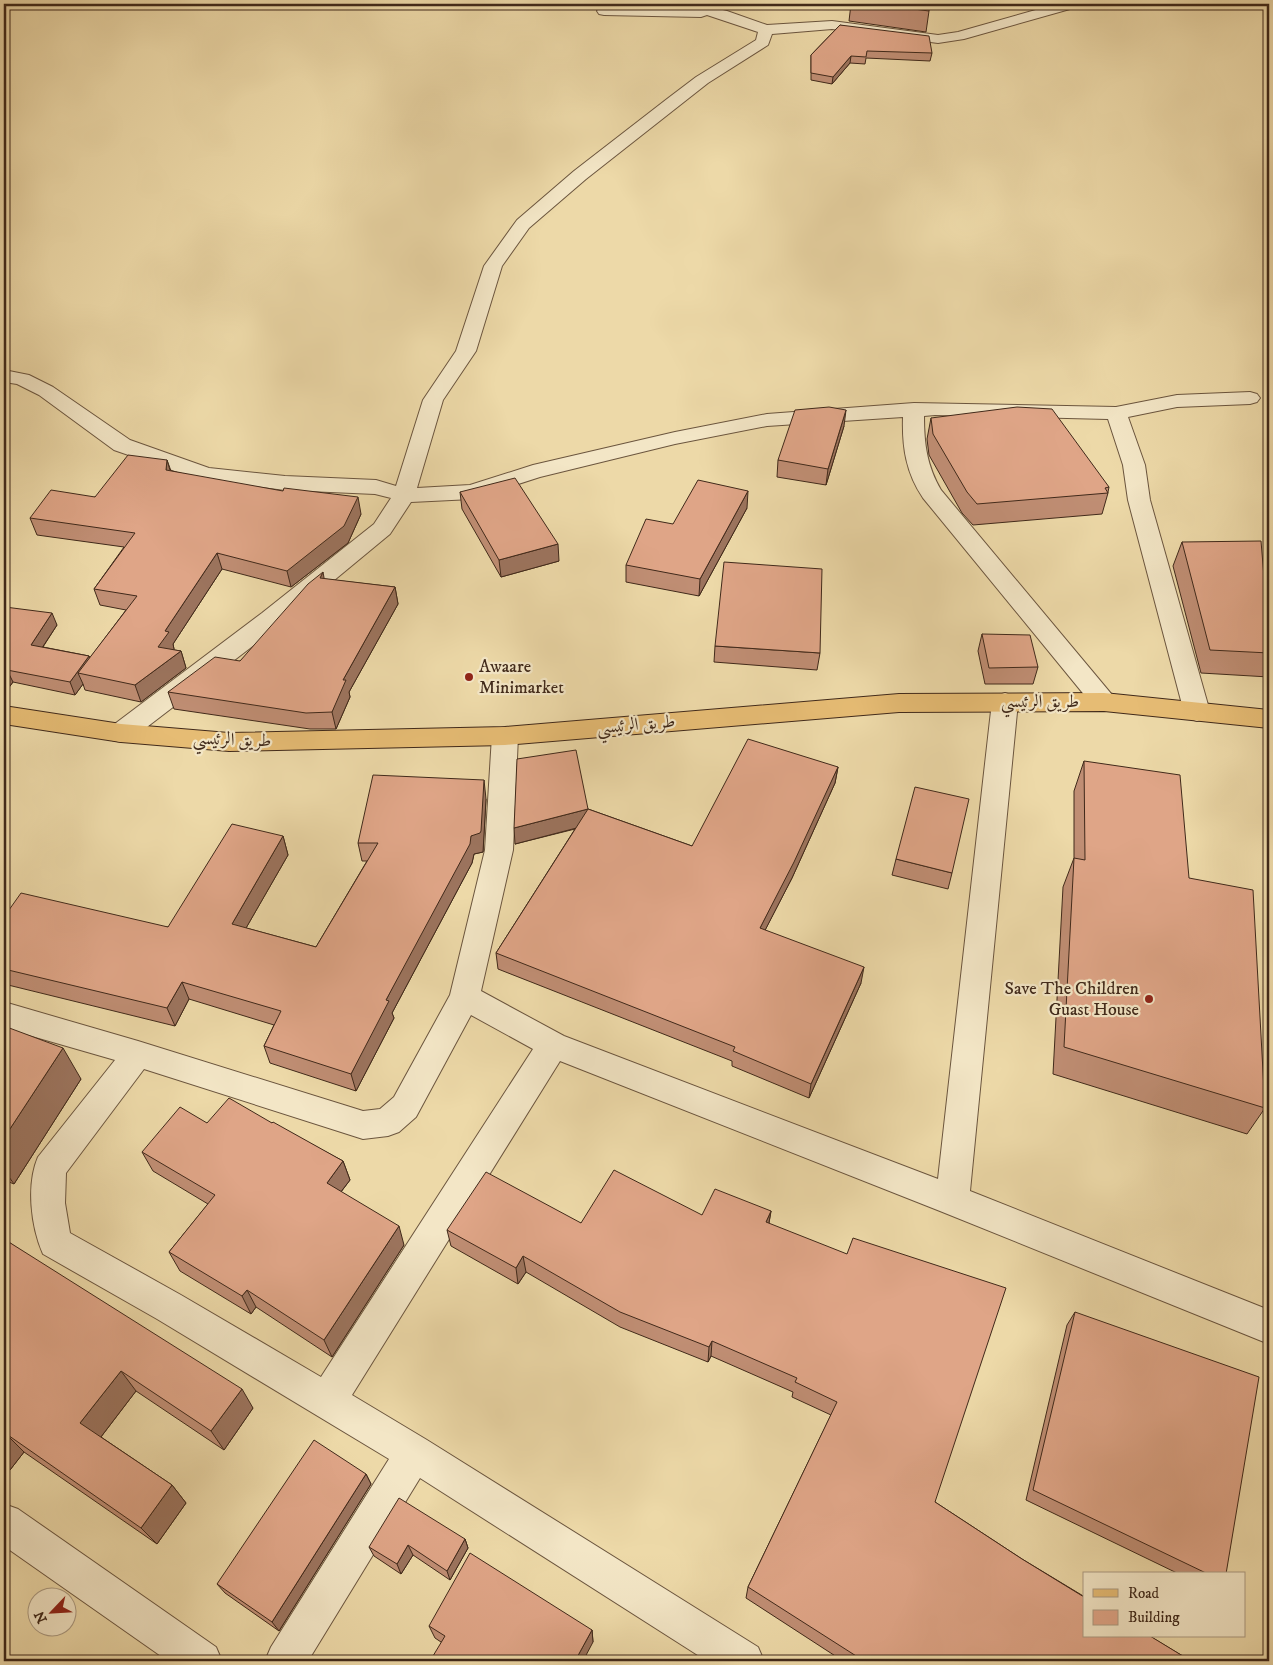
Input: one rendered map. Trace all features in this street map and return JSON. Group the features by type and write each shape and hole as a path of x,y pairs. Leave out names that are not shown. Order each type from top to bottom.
{"main road":[{"name":"طريق الرئيسي","path":"5,717 121,733 229,742 505,736 899,703 1104,702 1269,719"}],"street":[{"path":"680,4 722,14 766,30 832,25 938,39 959,36 1072,4"},
{"path":"604,11 722,14"},
{"path":"121,733 270,619 382,528 404,495 433,400 466,351 493,266 523,224 580,175 702,80 763,42 766,30"},
{"path":"6,378 22,379 46,391 122,445 206,474 285,483 376,487 404,495 472,492 533,472 675,438 767,420 914,409 1116,413 1177,401 1250,398"},
{"path":"914,409 915,455 918,470 931,493 1104,702"},
{"path":"1116,413 1134,465 1139,500 1196,712"},
{"path":"952,1200 1005,702"},
{"path":"4,1015 138,1054 363,1125 388,1122 405,1107 465,997 499,850 505,736"},
{"path":"465,997 553,1045 952,1200 1269,1327"},
{"path":"327,1401 553,1045"},
{"path":"138,1054 50,1168 48,1204 55,1243 169,1307 414,1453 744,1661"},
{"path":"285,1661 414,1453"},
{"path":"4,1523 202,1661"}],"building":[{"path":"876,4 928,4 929,11"},
{"path":"840,25 929,36 932,53 867,51 866,57 851,56 833,77 811,73 811,55"},
{"path":"829,407 846,410 828,469 778,460 795,410"},
{"path":"1017,407 1052,409 1109,487 1105,488 1108,493 977,504 967,492 933,434 931,418"},
{"path":"128,455 167,460 166,470 283,491 284,488 358,497 344,526 287,571 217,553 165,631 169,632 158,647 181,651 135,685 78,673 137,596 94,589 135,533 30,518 51,490 95,497"},
{"path":"515,478 558,544 499,560 460,492"},
{"path":"698,480 748,491 700,579 626,565 646,519 673,524"},
{"path":"1261,541 1264,577 1269,577 1269,653 1210,650 1182,542"},
{"path":"724,562 822,569 820,653 715,646"},
{"path":"323,572 320,578 395,587 343,680 346,680 332,712 306,713 168,692 215,657 240,661 308,584"},
{"path":"5,607 52,613 31,645 89,656 70,682 7,670 4,674"},
{"path":"982,634 1030,635 1038,667 989,668"},
{"path":"748,739 838,767 794,862 760,928 864,967 811,1084 733,1051 735,1047 496,953 588,809 692,846"},
{"path":"576,750 588,809 514,828 517,759"},
{"name":"Save The Children Guast House","path":"1084,761 1180,775 1189,878 1253,890 1265,1108 1064,1047 1074,858 1085,860"},
{"path":"373,775 484,780 481,831 471,836 470,844 386,1000 389,1001 351,1074 264,1046 281,1011 182,982 167,1008 4,969 4,917 21,893 168,927 232,824 283,836 232,924 316,947 378,843 358,843"},
{"path":"915,787 969,799 952,873 896,859"},
{"path":"4,1026 63,1048 4,1138"},
{"path":"229,1098 343,1161 327,1183 399,1226 324,1340 247,1290 242,1296 169,1252 215,1195 142,1152 180,1107 207,1123"},
{"path":"614,1170 702,1215 715,1189 771,1211 766,1222 847,1254 853,1238 1006,1288 935,1502 1083,1596 1083,1638 1153,1638 1191,1661 864,1661 748,1587 837,1402 795,1382 797,1378 712,1341 709,1347 620,1312 523,1256 516,1268 447,1230 486,1172 581,1223"},
{"path":"4,1239 242,1389 211,1431 121,1371 80,1423 172,1485 141,1528 5,1433 4,1435"},
{"path":"1075,1312 1259,1377 1226,1572 1204,1572 1033,1490"},
{"path":"314,1440 366,1474 272,1622 217,1584"},
{"path":"399,1498 465,1539 447,1571 408,1545 397,1564 369,1547"},
{"path":"470,1553 592,1630 575,1661 430,1661 445,1636 429,1626"}],"place":[{"name":"Awaare Minimarket","path":"469,677"},
{"name":"Save The Children Guast House","path":"1149,999"}]}
